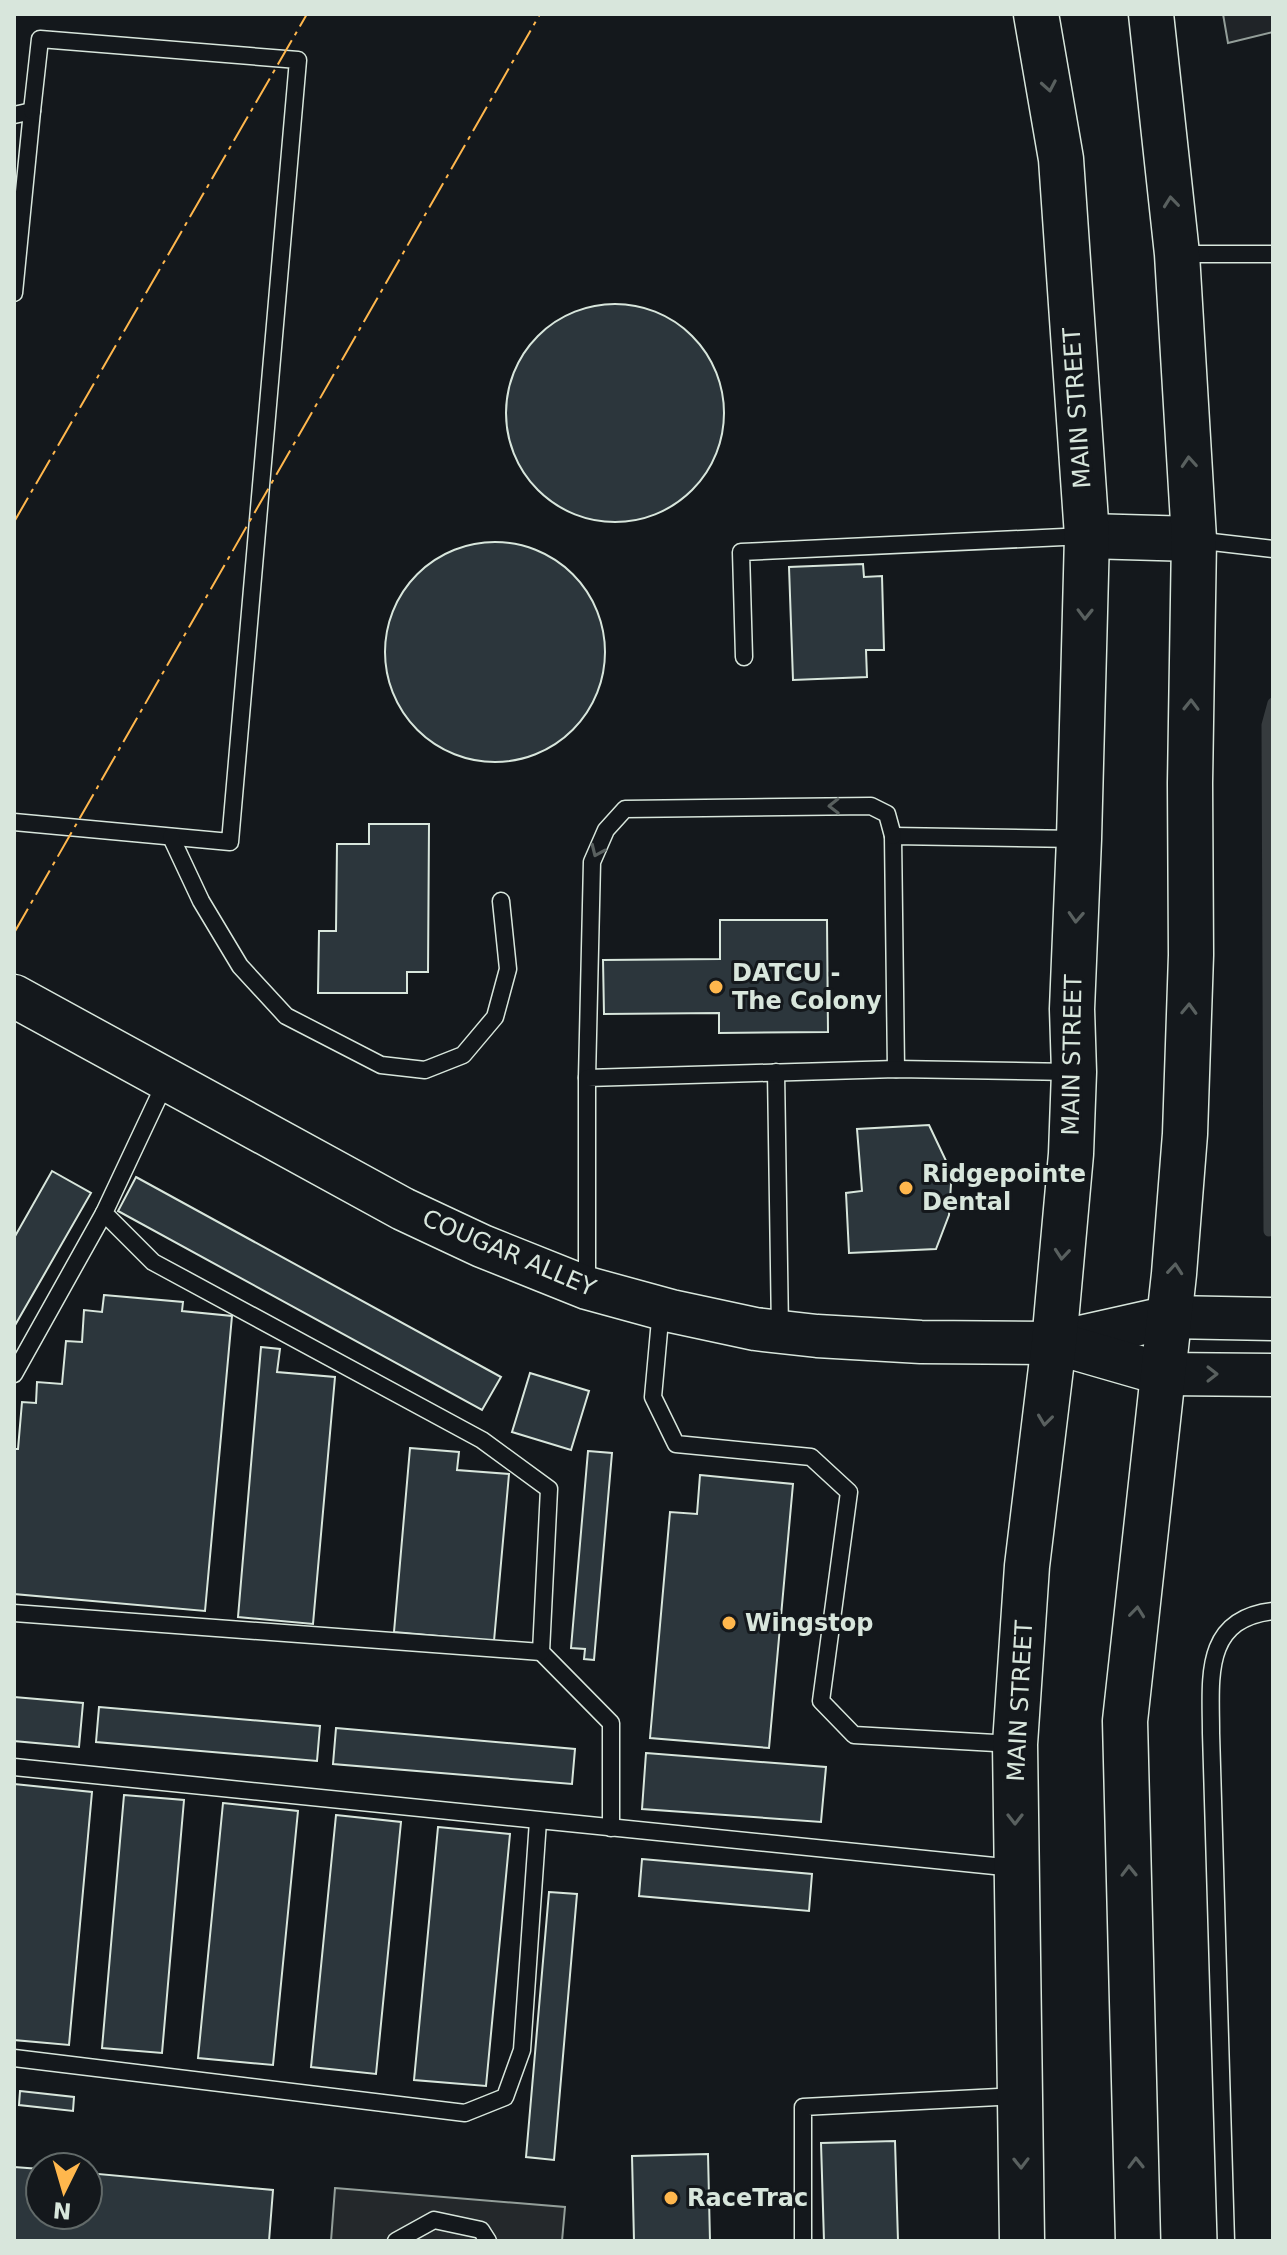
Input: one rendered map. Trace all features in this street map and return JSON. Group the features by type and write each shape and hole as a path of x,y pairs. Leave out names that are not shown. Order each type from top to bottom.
{"main road":[{"name":"MAIN STREET","path":"1022,2241 1015,1744 1027,1566 1054,1343 1071,1154 1074,1072 1072,1009 1087,536 1061,159 1036,14"},
{"path":"1138,2241 1125,1721 1170,1317 1185,1134 1191,970 1194,539 1177,254 1151,14"},
{"path":"1087,536 1194,539"}],"street":[{"name":"COUGAR ALLEY","path":"14,996 403,1209 482,1246 587,1288 661,1309 780,1331 921,1342 1054,1343"},
{"path":"1054,1343 1170,1317 1273,1319"},
{"path":"1054,1343 1163,1374 1273,1375"}],"lane":[{"path":"14,293 40,39 298,60 230,842 14,822"},
{"path":"14,115 32,111"},
{"path":"1177,254 1273,254"},
{"path":"744,657 741,552 1087,536"},
{"path":"1194,539 1273,549"},
{"path":"587,1288 587,1078 592,862 606,830 625,809 871,806 887,814 893,836 896,1069"},
{"path":"893,836 1079,839"},
{"path":"171,837 201,901 240,966 286,1016 381,1065 425,1070 463,1055 495,1017 508,969 501,901"},
{"path":"587,1078 896,1069 1074,1072"},
{"path":"776,1072 780,1331"},
{"path":"14,1374 104,1213 167,1078"},
{"path":"104,1213 153,1262 482,1440 549,1489 541,1652"},
{"path":"661,1309 653,1397 676,1444 811,1457 849,1492 821,1701 854,1735 1015,1744"},
{"path":"1226,2241 1211,1667 1220,1641 1235,1624 1257,1613 1273,1611"},
{"path":"14,1613 541,1652 611,1723 611,1828"},
{"path":"14,1767 1016,1868"},
{"path":"14,2058 465,2113 505,2097 522,2050 538,1821"},
{"path":"803,2241 803,2107 1020,2096"},
{"path":"396,2241 434,2220 481,2230 488,2241"}],"shaded area":[{"path":"1223,14 1273,14 1273,32 1228,43"},
{"path":"335,2188 565,2207 562,2241 331,2241"}],"building":[{"path":"615,304 657,312 676,322 692,336 706,352 716,371 724,413 716,455 706,474 692,490 676,504 657,514 615,522 573,514 554,504 538,490 524,474 514,455 506,413 514,371 524,352 538,336 554,322 573,312"},
{"path":"495,542 537,551 556,561 572,575 586,591 596,610 605,652 596,694 586,713 572,729 556,743 537,753 495,762 453,753 434,743 418,729 404,713 394,694 385,652 394,610 404,591 418,575 434,561 453,551"},
{"path":"863,564 864,577 882,576 884,650 866,650 867,677 793,680 789,567"},
{"path":"369,824 429,824 428,972 407,972 407,993 318,993 319,931 336,931 337,844 369,844"},
{"name":"DATCU - The Colony","path":"720,920 827,920 828,1032 719,1033 719,1013 604,1014 603,960 720,959"},
{"name":"Ridgepointe Dental","path":"929,1125 948,1165 951,1184 949,1215 936,1249 849,1253 846,1193 862,1191 857,1129"},
{"path":"52,1171 91,1193 14,1327 14,1238"},
{"path":"136,1177 501,1377 482,1410 118,1211"},
{"path":"104,1295 183,1302 182,1311 232,1316 205,1611 14,1594 14,1449 18,1449 22,1402 36,1403 37,1382 62,1384 66,1341 82,1342 84,1310 102,1312"},
{"path":"261,1347 280,1349 277,1372 335,1377 313,1624 238,1617"},
{"path":"530,1373 589,1391 571,1450 512,1432"},
{"path":"410,1448 459,1452 457,1470 509,1474 494,1641 394,1632"},
{"path":"588,1451 612,1453 594,1660 584,1659 585,1649 571,1648"},
{"path":"700,1475 793,1484 769,1748 650,1738 670,1512 697,1514"},
{"path":"14,1697 83,1703 79,1747 14,1741"},
{"path":"99,1707 320,1726 317,1761 96,1742"},
{"path":"336,1728 575,1749 572,1784 333,1764"},
{"path":"646,1753 826,1767 821,1822 642,1809"},
{"path":"14,1784 92,1792 69,2045 14,2040"},
{"path":"124,1795 184,1800 162,2053 102,2048"},
{"path":"223,1803 298,1811 273,2065 198,2058"},
{"path":"336,1815 401,1822 376,2074 311,2067"},
{"path":"438,1827 510,1834 486,2086 414,2080"},
{"path":"642,1859 812,1874 809,1911 639,1896"},
{"path":"549,1892 577,1894 554,2160 526,2157"},
{"path":"20,2091 74,2097 73,2111 19,2105"},
{"path":"895,2141 898,2241 824,2241 821,2143"},
{"name":"RaceTrac","path":"708,2154 710,2241 634,2241 632,2156"},
{"path":"14,2167 24,2168 24,2231 104,2231 104,2174 273,2190 269,2241 14,2241"}],"waterway":[{"path":"1269,1231 1267,725 1273,703"}],"power":[{"path":"14,522 307,14"},
{"path":"14,933 540,14"}],"place":[{"name":"DATCU - The Colony","path":"716,987"},
{"name":"Ridgepointe Dental","path":"906,1188"},
{"name":"Wingstop","path":"729,1623"},
{"name":"RaceTrac","path":"671,2198"}]}
